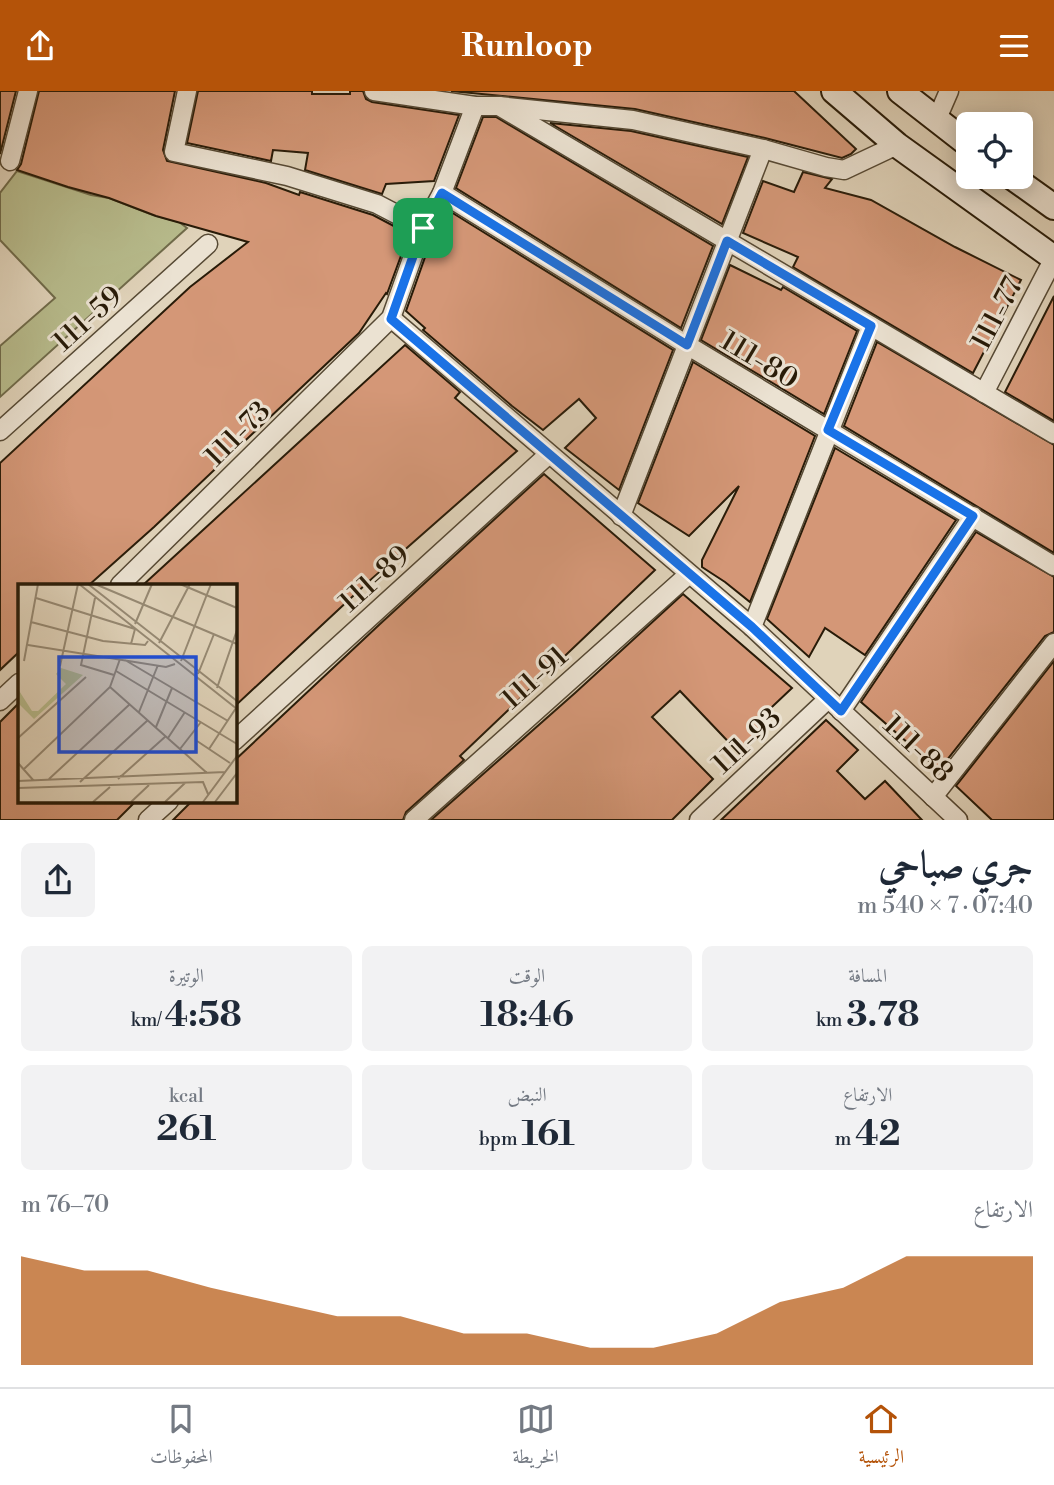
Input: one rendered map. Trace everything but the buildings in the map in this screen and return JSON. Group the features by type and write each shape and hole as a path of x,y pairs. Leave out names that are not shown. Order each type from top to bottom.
{"street":[{"path":"10,160 28,91"},
{"path":"187,91 174,152 287,176 377,204 423,228"},
{"path":"374,91 475,106 499,106 633,120 844,170 897,145"},
{"path":"834,91 897,145 1054,258"},
{"path":"900,91 956,135"},
{"path":"936,121 949,91"},
{"path":"391,319 423,228 442,193 475,106"},
{"path":"499,106 1054,434"},
{"path":"621,516 763,149"},
{"path":"1029,189 1054,207"},
{"name":"111-80","path":"442,193 687,345 1054,566"},
{"name":"111-59","path":"0,431 208,244"},
{"name":"111-77","path":"984,393 1054,258"},
{"name":"111-88","path":"391,319 752,627 958,820"},
{"name":"111-73","path":"122,584 391,319"},
{"path":"752,627 871,326"},
{"name":"111-89","path":"236,739 550,454"},
{"name":"111-93","path":"699,820 834,705 973,516"},
{"name":"111-91","path":"414,820 689,574"},
{"path":"933,797 1054,643"},
{"path":"0,701 18,684"},
{"path":"148,820 167,803"}],"green space":[{"path":"17,171 91,195 109,198 179,222 187,228 0,397 0,346 55,298 0,240 0,193"}],"route":[{"path":"442,193 687,345 727,241 871,326 828,430 973,516 841,711 752,627 391,319 423,228 442,193"}]}
